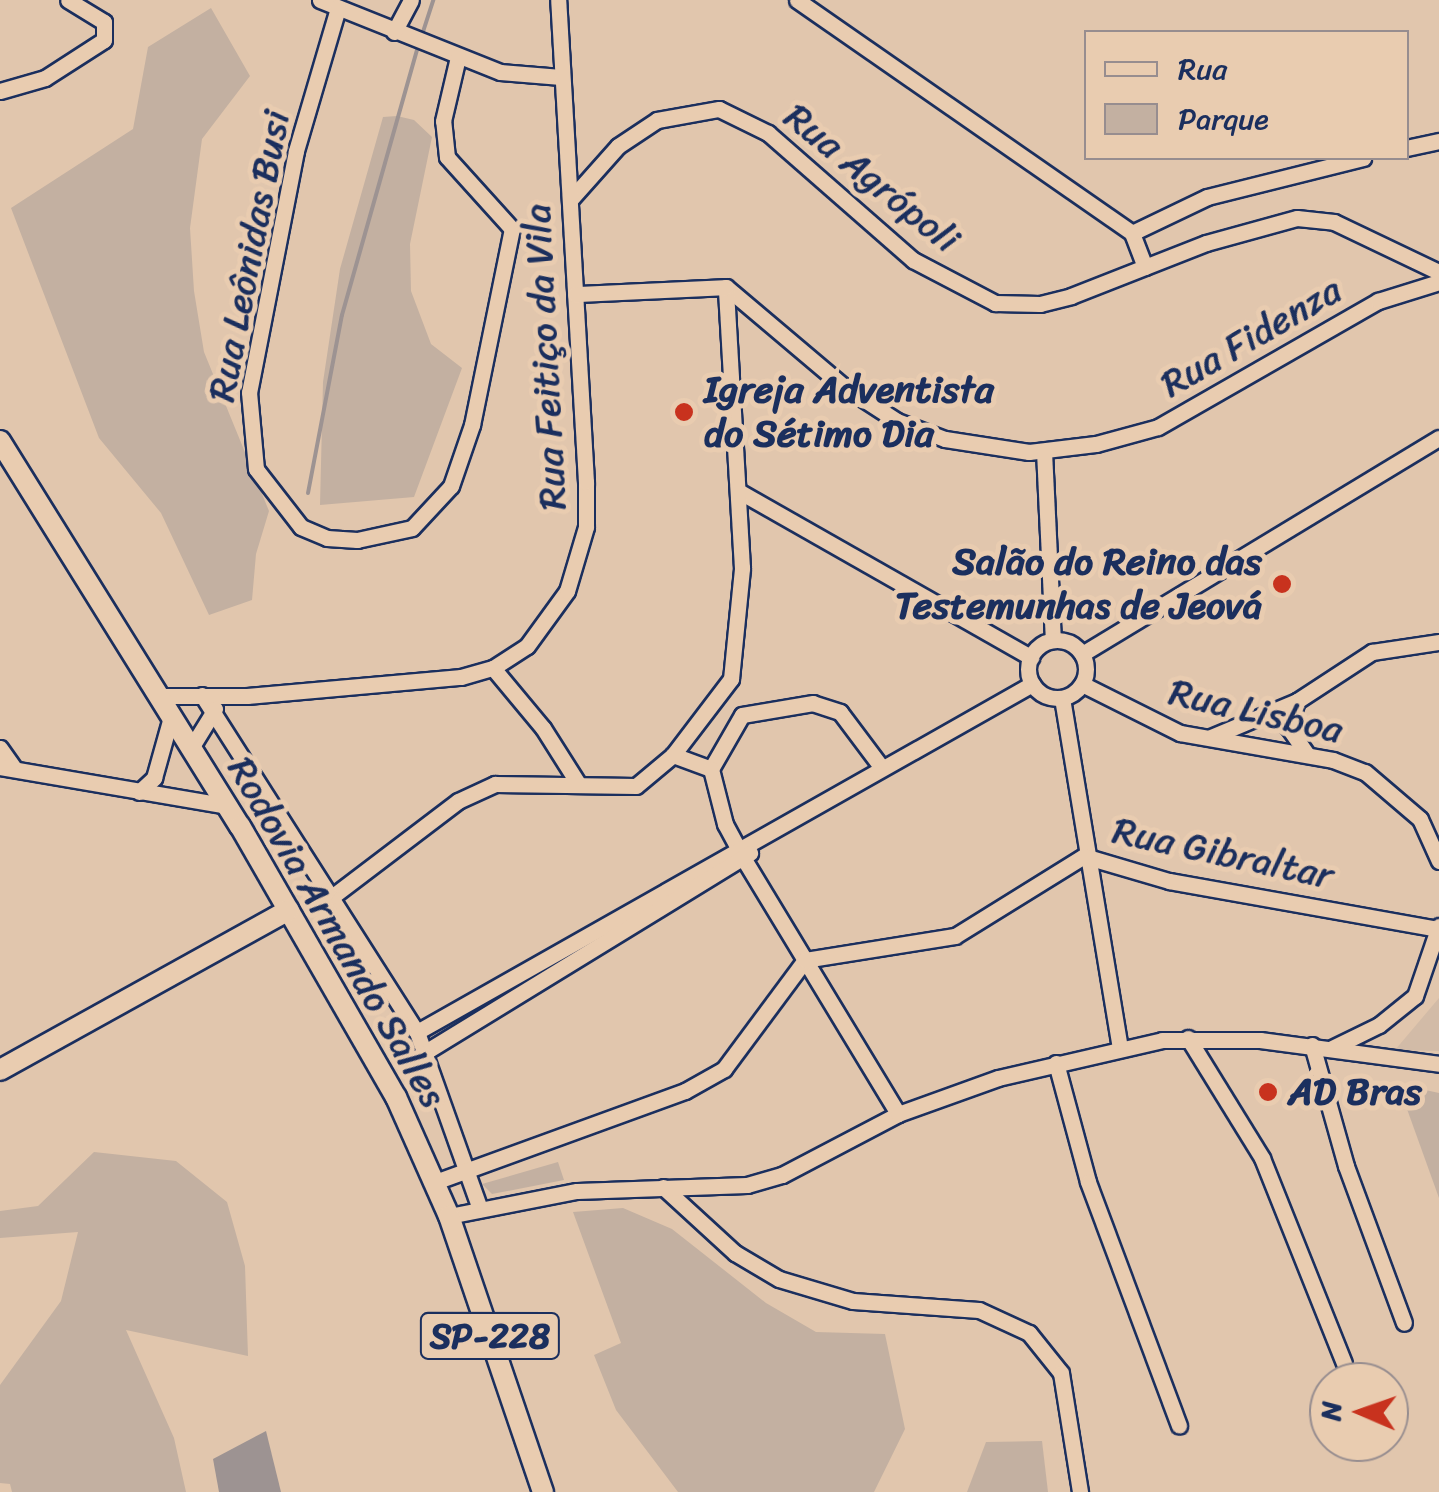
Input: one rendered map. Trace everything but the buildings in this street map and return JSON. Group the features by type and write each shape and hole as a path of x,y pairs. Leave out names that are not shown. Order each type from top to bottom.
{"main road":[{"name":"Rodovia Armando Salles","path":"0,441 289,910 396,1097 449,1216 543,1492"},
{"path":"0,1070 289,910"}],"street":[{"path":"0,91 46,78 104,40 104,22 68,0"},
{"path":"320,0 500,72 561,77"},
{"path":"394,32 411,0"},
{"name":"Rua Feitiço da Vila","path":"493,668 546,626 576,568 586,527 558,0"},
{"path":"797,0 1132,233 1145,267"},
{"name":"Rua Leônidas Busi","path":"338,8 296,152 249,392 256,469 301,527 327,538 357,540 412,528 451,486 472,426 512,229 447,156 443,122 458,57"},
{"name":"Rua Agrópoli","path":"570,200 618,146 657,120 719,109 768,133 913,260 973,295 1040,304 1296,218 1334,222 1439,272"},
{"path":"1409,147 1439,141"},
{"path":"1132,233 1208,197 1355,160"},
{"name":"Rua Fidenza","path":"726,287 843,386 897,421 945,440 1044,452 1116,440 1195,411 1378,301 1439,282"},
{"path":"333,896 478,791 514,781 636,786 674,755 712,708 737,660 740,492 726,287 575,294"},
{"path":"1082,654 1439,438"},
{"path":"1044,452 1053,640"},
{"path":"740,492 1030,657"},
{"path":"1053,640 1082,654"},
{"path":"1030,657 1053,640"},
{"path":"1211,737 1297,701 1372,652 1439,642"},
{"path":"1062,698 1082,684 1082,654"},
{"path":"1030,657 1032,684"},
{"path":"159,696 247,696 493,668 554,742 578,784"},
{"path":"1032,684 1062,698"},
{"path":"417,1032 525,978 1032,684"},
{"name":"Rua Lisboa","path":"1082,684 1144,719 1352,766 1392,790 1420,819 1439,861"},
{"path":"202,695 417,1032 470,1168 480,1209"},
{"path":"190,748 211,711 247,696"},
{"path":"1062,698 1084,856 1120,1048"},
{"path":"1297,701 1288,727 1308,755"},
{"path":"711,769 736,719 764,709 826,704 840,712 882,768"},
{"path":"712,708 736,719"},
{"path":"139,792 164,755 171,717"},
{"path":"0,748 7,768 226,806"},
{"path":"674,755 711,769 745,852 898,1114"},
{"name":"Rua Gibraltar","path":"805,960 956,936 1084,856 1169,882 1439,928"},
{"path":"1332,1048 1379,1025 1415,996 1439,928"},
{"path":"435,1182 655,1103 724,1069 805,960"},
{"path":"426,1052 525,978"},
{"path":"1188,1038 1262,1158 1344,1362"},
{"path":"449,1216 577,1191 663,1186 714,1188 782,1175 898,1114 1056,1063 1120,1048 1188,1038 1312,1045 1439,1064"},
{"path":"1312,1045 1346,1166 1404,1324"},
{"path":"1056,1063 1088,1182 1179,1426"},
{"path":"663,1186 735,1253 779,1279 854,1301 979,1310 1030,1333 1061,1373 1080,1492"}],"shaded area":[{"path":"1439,998 1439,1051 1395,1050"},
{"path":"266,1431 281,1492 219,1492 213,1459"}],"green space":[{"path":"211,8 250,76 202,139 190,228 194,291 204,352 269,511 256,554 252,600 209,615 161,513 99,438 11,208 133,129 148,47"},
{"path":"383,117 414,120 432,137 410,244 411,291 431,344 462,368 414,497 320,505 323,382 340,269"},
{"path":"1398,1084 1439,1093 1439,1198"},
{"path":"94,1152 176,1161 227,1202 245,1266 248,1356 126,1330 174,1438 186,1492 12,1492 10,1484 0,1483 0,1385 61,1301 78,1232 0,1238 0,1211 38,1206"},
{"path":"558,1162 564,1180 492,1194 482,1184"},
{"path":"623,1208 672,1229 766,1303 816,1332 885,1334 905,1429 874,1492 678,1492 616,1410 594,1355 621,1343 573,1212"},
{"path":"1042,1441 1048,1492 967,1492 986,1442"}],"waterway":[{"path":"421,38 433,0"},
{"path":"308,493 342,315 418,47"}],"place":[{"name":"Igreja Adventista do Sétimo Dia","path":"684,412"},
{"name":"Salão do Reino das Testemunhas de Jeová","path":"1282,584"},
{"name":"AD Bras","path":"1268,1092"}]}
